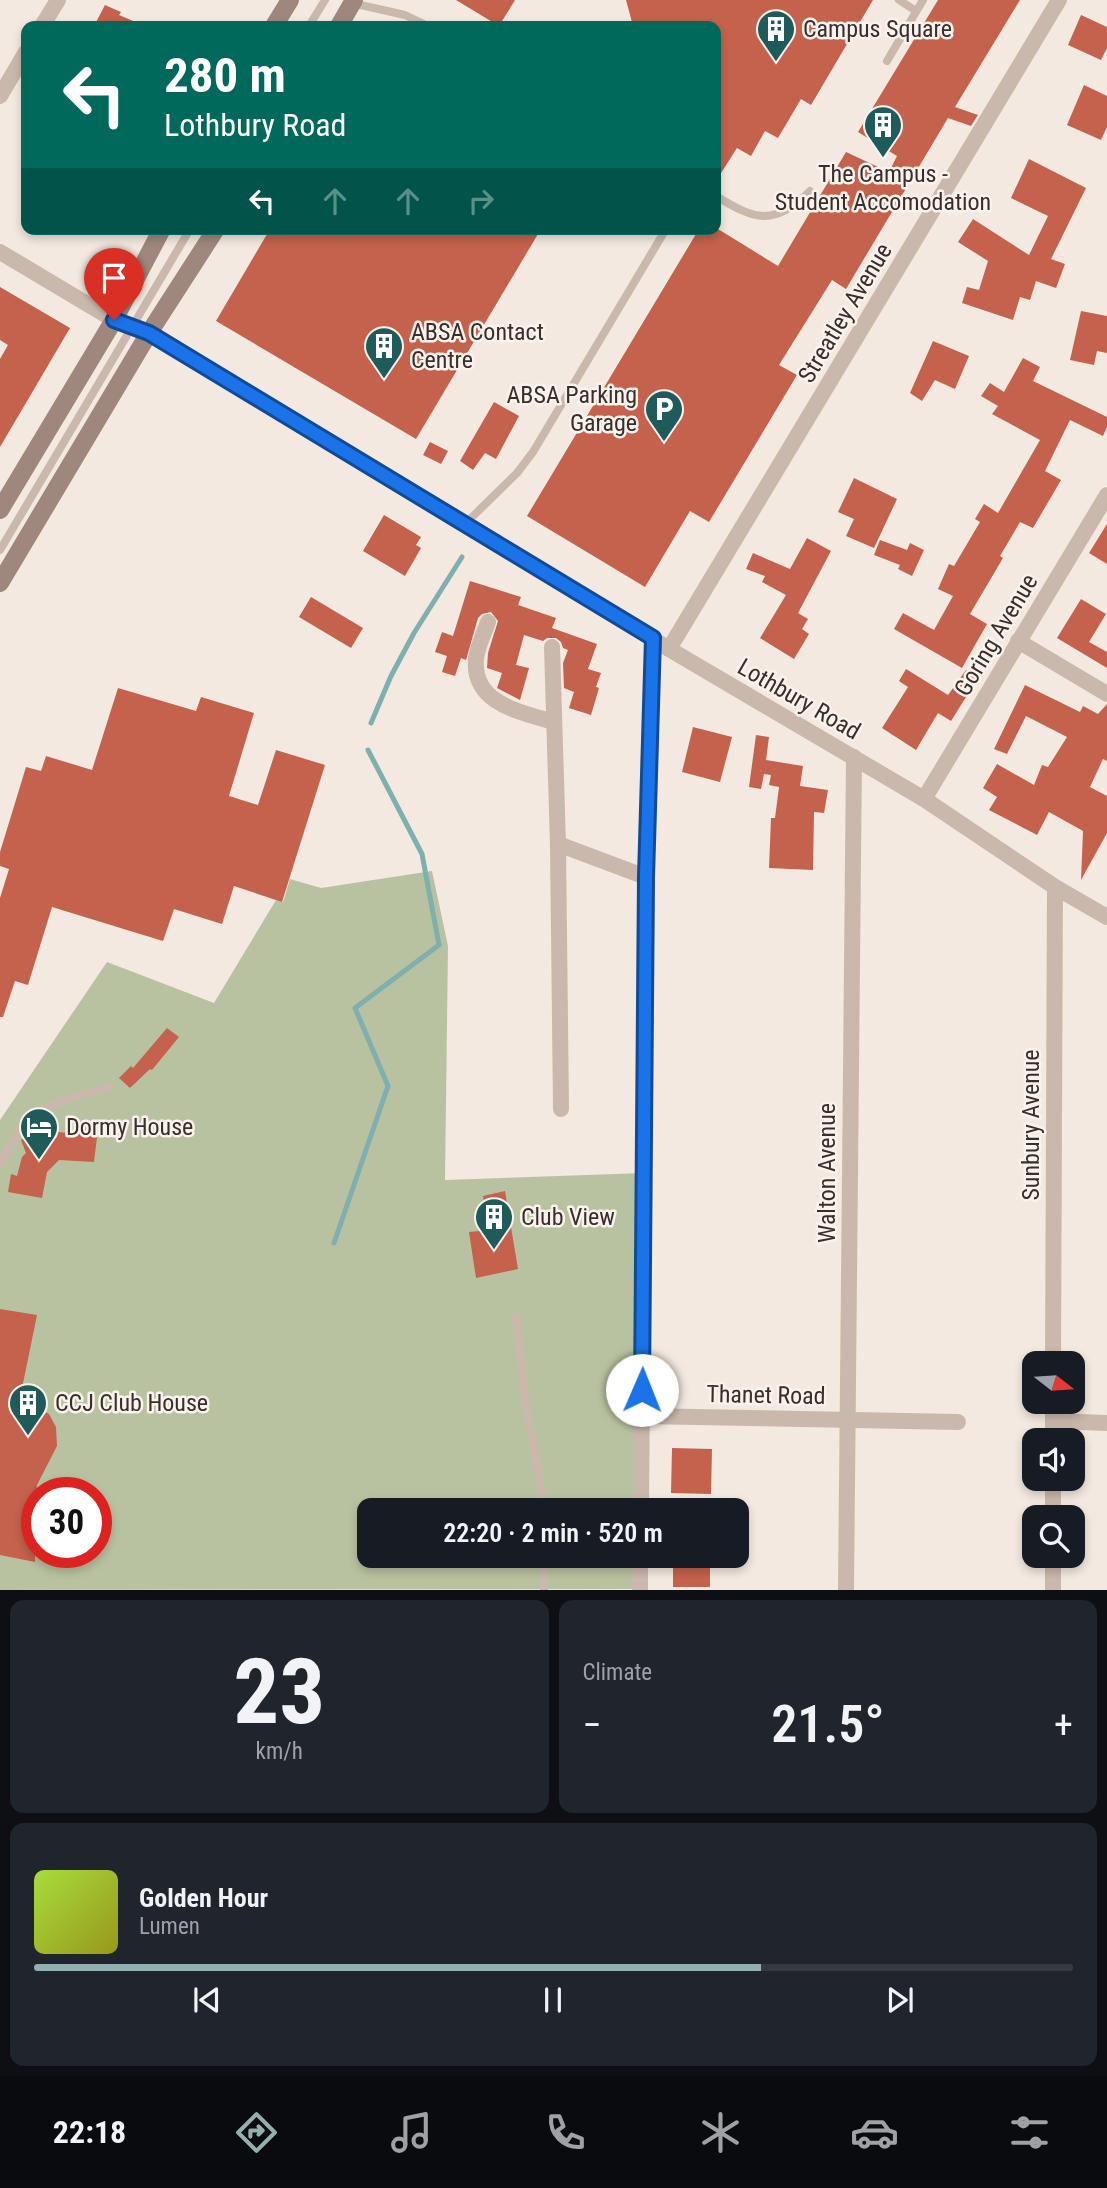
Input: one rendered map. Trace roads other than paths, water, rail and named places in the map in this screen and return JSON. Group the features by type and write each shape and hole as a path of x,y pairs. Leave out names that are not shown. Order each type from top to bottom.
{"main road":[{"path":"277,21 290,0"},
{"path":"342,21 353,1"},
{"path":"0,510 114,320 159,235"},
{"path":"0,583 140,330 211,235"}],"street":[{"path":"45,21 58,0"},
{"name":"Streatley Avenue","path":"669,649 1059,0"},
{"path":"0,96 21,60"},
{"name":"Lothbury Road","path":"0,251 114,320 140,330 465,523 669,649 924,799 1055,887 1107,917"},
{"name":"Goring Avenue","path":"924,799 1107,495"},
{"path":"488,622 476,658 480,684 486,693 504,706 554,722"},
{"path":"641,1498 646,877 653,638"},
{"path":"1018,641 1107,694"},
{"path":"552,647 558,844 561,1109"},
{"name":"Walton Avenue","path":"846,1590 854,757"},
{"path":"558,844 646,877"},
{"name":"Sunbury Avenue","path":"1053,1351 1055,887"},
{"path":"1053,1414 1053,1428"},
{"name":"Thanet Road","path":"642,1416 958,1422"},
{"path":"1053,1421 1107,1423"},
{"path":"640,1568 640,1590"},
{"path":"1053,1568 1053,1590"}],"lane":[{"path":"312,21 325,0"},
{"path":"899,0 916,11"},
{"path":"887,61 923,0"},
{"path":"353,1 418,21"},
{"path":"721,199 741,212 771,216 786,212 810,191"},
{"path":"0,550 140,330 187,235"},
{"path":"465,523 517,472 533,452 662,235"},
{"path":"0,1163 29,1115 110,1087"},
{"path":"516,1318 526,1406 542,1498"},
{"path":"543,1568 544,1590"}],"waterway":[{"path":"371,723 391,676 414,633 462,557"},
{"path":"334,1243 388,1086 355,1008 439,945 422,854 368,750"}],"place":[{"name":"Campus Square","path":"776,63"},
{"name":"The Campus - Student Accomodation","path":"883,159"},
{"name":"ABSA Contact Centre","path":"384,380"},
{"name":"ABSA Parking Garage","path":"664,443"},
{"name":"Dormy House","path":"39,1161"},
{"name":"Club View","path":"494,1251"},
{"name":"CCJ Club House","path":"28,1437"}]}
